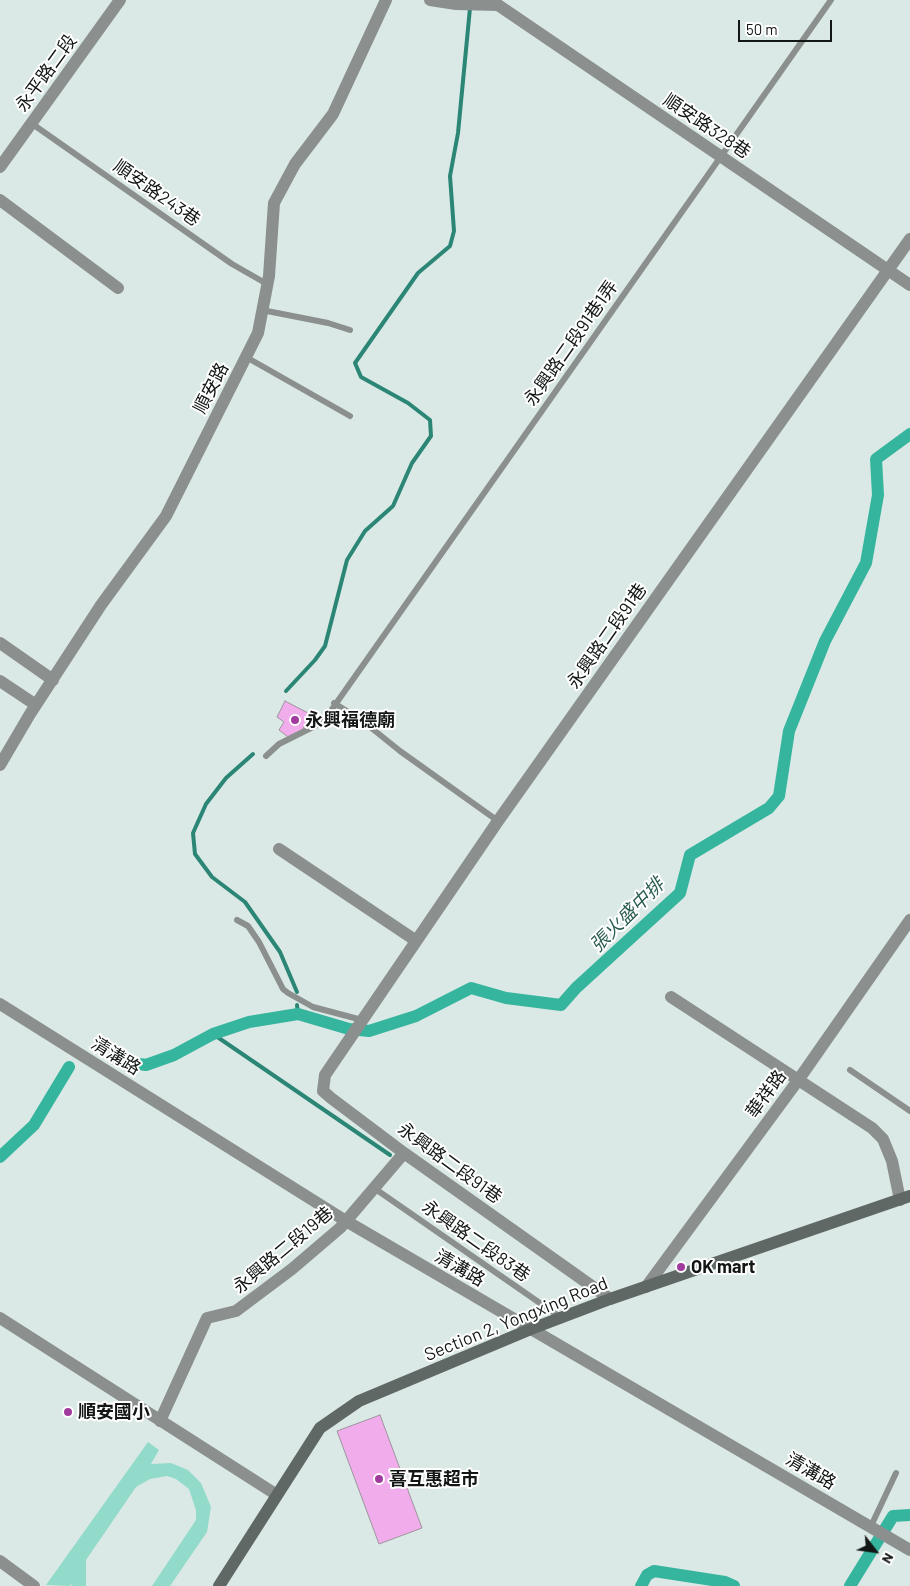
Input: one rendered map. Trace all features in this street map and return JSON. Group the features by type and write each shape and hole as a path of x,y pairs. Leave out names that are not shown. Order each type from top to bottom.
{"street":[{"name":"永平路二段","path":"0,166 120,0"},
{"name":"順安路","path":"0,765 101,604 166,516 258,333 267,284 274,203 295,164 333,114 386,0"},
{"name":"順安路328巷","path":"430,0 456,4 498,5 910,285"},
{"path":"0,200 118,288"},
{"name":"永興路二段91巷","path":"610,1299 404,1153 323,1091 325,1075 415,940 498,821 910,239"},
{"path":"0,643 53,680"},
{"path":"0,682 36,705"},
{"path":"279,849 415,940"},
{"name":"華祥路","path":"646,1287 798,1079 910,920"},
{"path":"671,997 872,1128 883,1139 905,1198"},
{"name":"清溝路","path":"0,1004 346,1221 910,1550"},
{"name":"永興路二段19巷","path":"160,1420 207,1318 236,1312 292,1270 346,1221 404,1153"},
{"name":"Section 2, Yongxing Road","path":"219,1586 320,1428 359,1401 610,1299 905,1198"},
{"path":"0,1318 277,1495"},
{"path":"0,1561 34,1586"}],"lane":[{"name":"永興路二段91巷1弄","path":"266,756 279,744 323,722 334,703 831,0"},
{"name":"順安路243巷","path":"31,123 232,264 267,284"},
{"path":"262,310 328,323 350,330"},
{"path":"246,357 350,416"},
{"path":"334,703 364,722 400,751 498,821"},
{"path":"237,920 248,926 259,942 283,989 288,994 357,1026"},
{"path":"850,1070 910,1111"},
{"name":"永興路二段83巷","path":"374,1188 561,1318"},
{"path":"874,1528 896,1472"}],"green space":[{"path":"148,1442 159,1450 151,1464 171,1463 188,1470 201,1483 211,1507 207,1532 170,1586 152,1586 196,1520 196,1510 189,1489 176,1479 167,1476 150,1479 136,1487 86,1560 86,1586 72,1586 71,1584 70,1586 46,1585"}],"building":[{"name":"永興福德廟","path":"285,701 312,715 302,730 288,737 279,730 284,722 277,717"},
{"name":"喜互惠超市","path":"380,1415 422,1528 379,1544 337,1431"}],"waterway":[{"path":"286,691 315,660 325,646 347,560 365,531 393,506 412,463 431,436 430,420 408,403 361,377 355,363 418,273 450,246 454,231 450,176 458,133 470,8"},
{"name":"張火盛中排","path":"119,1061 146,1065 174,1055 213,1034 249,1022 298,1014 349,1029 369,1031 416,1016 471,988 506,998 561,1005 576,988 680,893 690,855 769,808 779,796 789,731 825,641 866,563 878,495 876,459 910,434"},
{"path":"253,754 226,778 206,804 193,833 195,854 212,877 245,902 280,952 297,992"},
{"path":"297,1005 298,1014"},
{"path":"213,1034 390,1155"},
{"path":"0,1157 34,1125 69,1067"},
{"path":"850,1586 893,1516 910,1515"},
{"path":"641,1586 647,1575 654,1571 725,1582 734,1586"}],"place":[{"name":"永興福德廟","path":"295,720"},
{"name":"OK mart","path":"681,1267"},
{"name":"順安國小","path":"68,1412"},
{"name":"喜互惠超市","path":"379,1479"}]}
